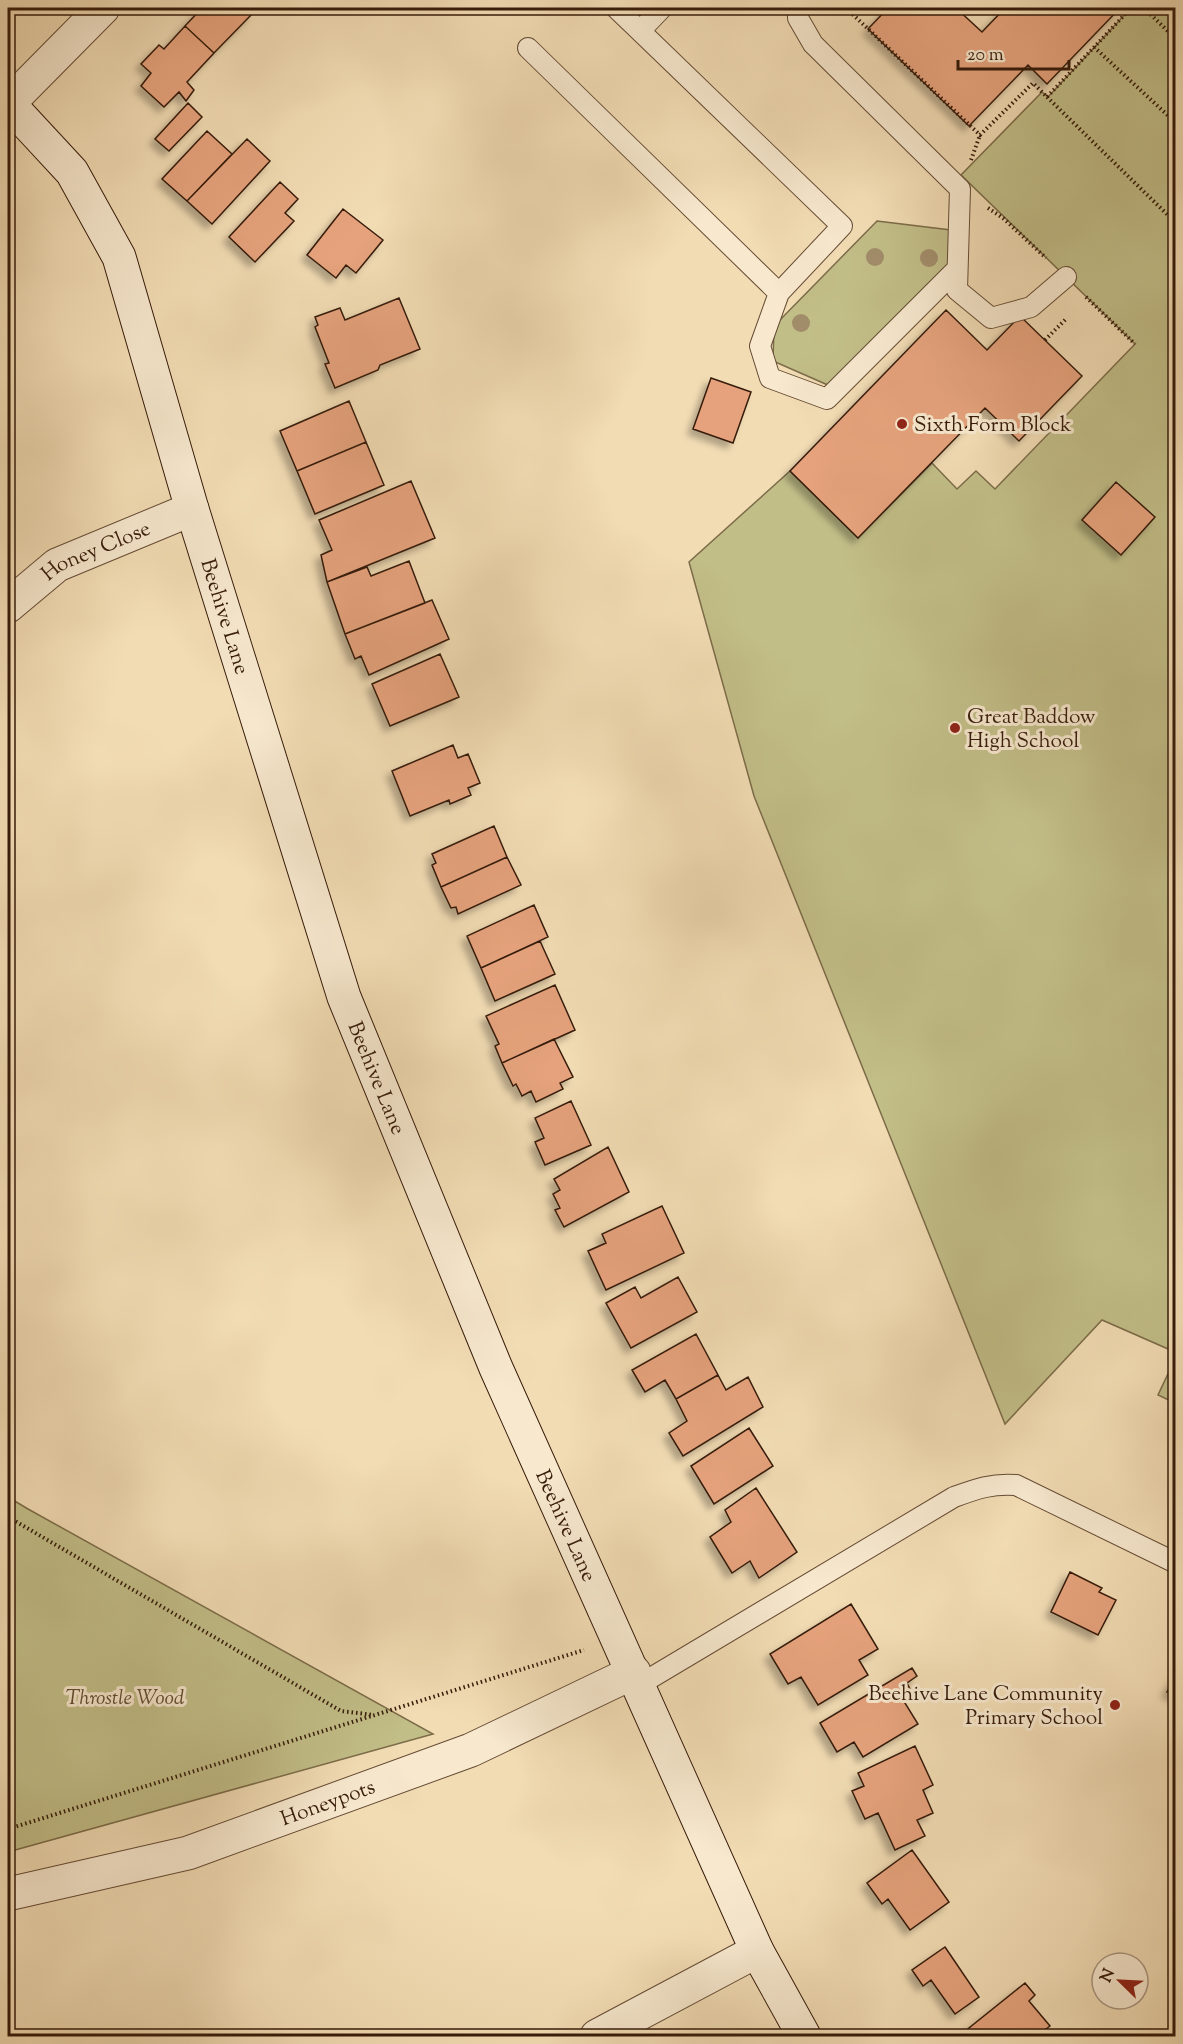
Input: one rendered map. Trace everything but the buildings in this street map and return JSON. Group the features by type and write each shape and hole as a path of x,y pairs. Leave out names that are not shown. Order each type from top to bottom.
{"main road":[{"path":"8,104 103,8"},
{"name":"Beehive Lane","path":"8,104 72,172 119,257 192,509 344,998 496,1368 757,1952 804,2037"},
{"name":"Honey Close","path":"8,606 57,565 192,509"},
{"name":"Honeypots","path":"8,1894 188,1853 471,1750 636,1679"},
{"path":"597,2037 757,1952"}],"lane":[{"path":"616,8 842,226 779,293 760,346 770,378 827,399 957,269"},
{"path":"640,31 662,8"},
{"path":"798,8 798,18 813,44 960,189 957,290 991,318 1031,307 1065,277"},
{"path":"528,48 779,293"},
{"path":"636,1679 954,1497 981,1487 996,1484 1016,1485 1176,1563"}],"path":[{"path":"846,8 980,135 1033,83 1176,222"},
{"path":"1047,97 1131,8"},
{"path":"1144,8 1175,38"},
{"path":"1094,47 1176,123"},
{"path":"8,1516 341,1711 375,1715"},
{"path":"8,1829 619,1639"}],"green space":[{"name":"Great Baddow High School","path":"1131,8 1175,8 1175,1352 1102,1320 1005,1424 754,796 689,562 790,471 858,538 932,463 957,489 976,471 995,489 1135,344 961,175 1042,92 1048,97"},
{"path":"877,221 959,231 957,269 837,389 773,361 774,326"},
{"path":"1175,1359 1175,1403 1158,1395"},
{"name":"Throstle Wood","path":"8,1497 28,1509 433,1734 8,1852"}],"place":[{"name":"Sixth Form Block","path":"902,424"},
{"name":"Great Baddow High School","path":"955,728"},
{"name":"Beehive Lane Community Primary School","path":"1115,1705"}]}
